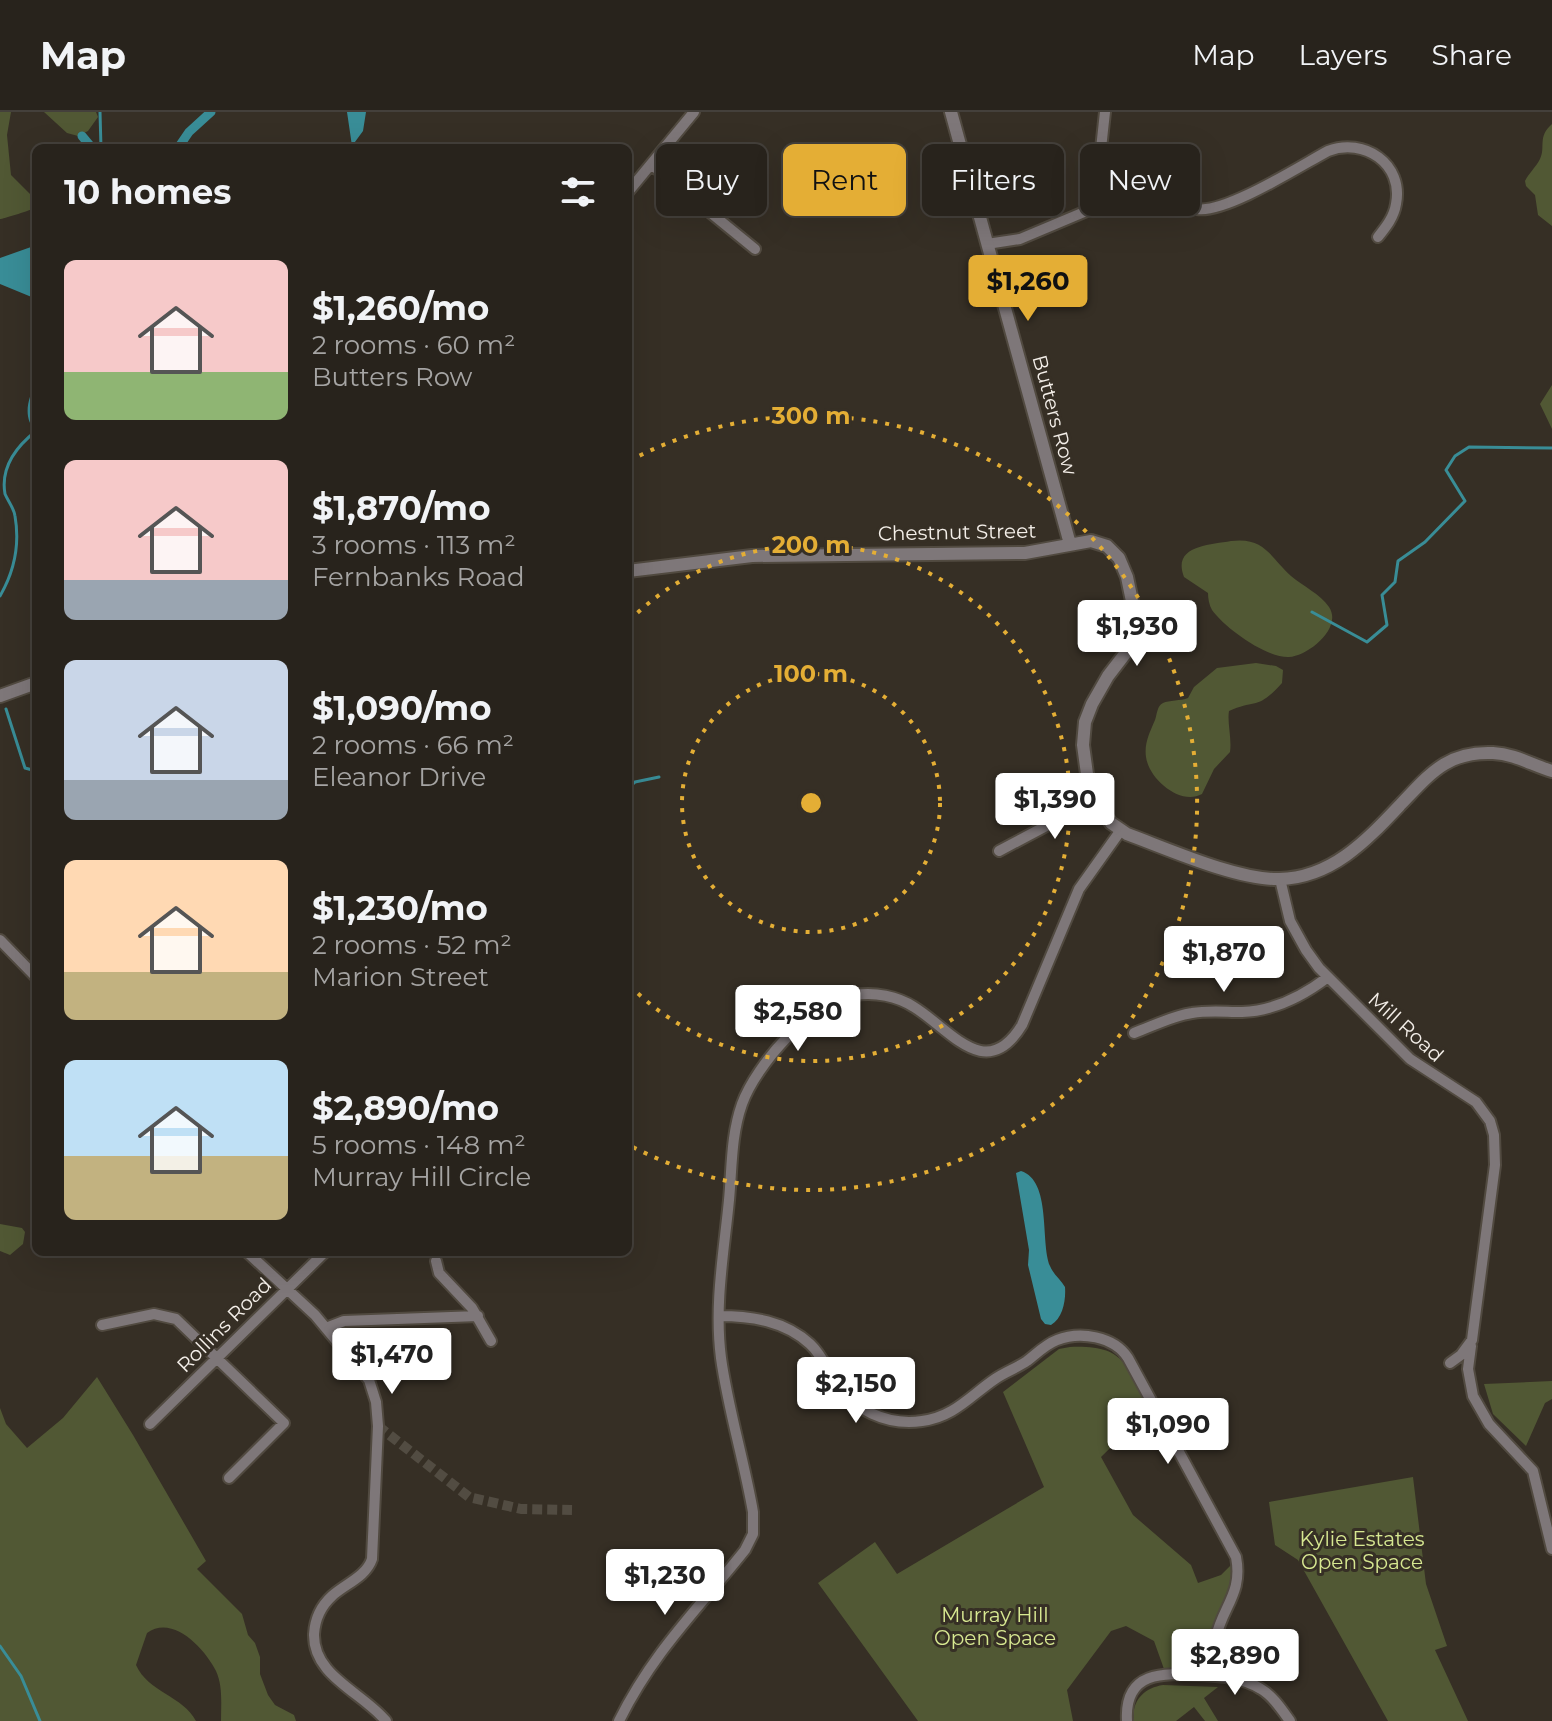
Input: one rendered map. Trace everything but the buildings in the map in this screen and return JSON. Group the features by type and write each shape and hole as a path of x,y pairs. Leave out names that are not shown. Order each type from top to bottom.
{"street":[{"path":"632,188 694,112"},
{"name":"Butters Row","path":"951,112 1070,544"},
{"path":"1102,144 1105,112"},
{"path":"1200,208 1216,209 1328,151 1357,148 1381,158 1395,179 1395,210 1378,237"},
{"path":"652,165 755,249"},
{"path":"987,244 1020,239 1080,213"},
{"name":"Chestnut Street","path":"632,571 752,556 1025,553 1070,544 1095,542 1107,546 1125,570 1134,611 1132,641 1097,694 1084,729 1085,763 1095,800 1106,818 1121,830 1221,867 1280,879 1324,870 1338,863 1399,807 1431,772 1449,761 1474,754 1496,753 1552,771"},
{"path":"0,696 32,684"},
{"path":"999,851 1095,800"},
{"path":"619,1721 639,1682 662,1649 745,1550 753,1534 752,1501 721,1356 719,1316 734,1133 746,1094 768,1060 820,1008 839,998 867,994 885,996 912,1006 956,1040 973,1049 991,1051 1003,1047 1014,1038 1026,1017 1079,889 1121,830"},
{"name":"Mill Road","path":"1280,879 1286,913 1312,959 1410,1059 1476,1102 1490,1121 1495,1165 1468,1369 1473,1396 1489,1424 1533,1471 1552,1549"},
{"path":"0,940 32,973"},
{"path":"1134,1033 1191,1013 1244,1012 1275,1006 1310,990 1328,977"},
{"path":"251,1256 326,1328 369,1380 376,1402 378,1426 372,1559 365,1571 322,1607 315,1627 315,1648 331,1674 364,1698 386,1721"},
{"name":"Rollins Road","path":"150,1424 321,1256"},
{"path":"436,1261 439,1273 478,1316 491,1341"},
{"path":"102,1325 149,1314 168,1315 180,1321 284,1423 229,1478"},
{"path":"326,1328 344,1321 478,1316"},
{"path":"719,1316 757,1318 795,1333 820,1355 850,1400 875,1415 903,1422 923,1421 951,1413 993,1381 1058,1340 1100,1338 1119,1346 1236,1557 1236,1589 1215,1638 1214,1676"},
{"path":"1450,1363 1461,1355 1472,1340"},
{"path":"1127,1721 1130,1697 1146,1679 1161,1673 1241,1681 1266,1691 1290,1721"}],"green space":[{"path":"0,112 11,112 7,135 11,175 32,196 32,209 0,219"},
{"path":"44,112 96,112 98,117 88,131 78,136 67,133"},
{"path":"1552,124 1552,226 1538,215 1535,195 1525,181 1542,155 1543,138"},
{"path":"1552,385 1552,429 1540,404"},
{"path":"1231,541 1259,545 1329,607 1332,615 1328,632 1314,646 1289,657 1269,653 1226,625 1212,610 1208,593 1184,577 1183,559 1188,553 1203,546"},
{"path":"1256,663 1283,670 1282,683 1262,701 1229,711 1230,752 1214,769 1202,794 1184,796 1159,782 1148,765 1146,752 1160,706 1188,698 1194,687 1217,668"},
{"path":"0,1224 22,1228 25,1232 23,1244 10,1255 0,1251"},
{"name":"Murray Hill Open Space","path":"1089,1347 1114,1354 1128,1370 1149,1410 1101,1457 1133,1515 1191,1565 1198,1583 1221,1575 1231,1565 1231,1593 1206,1660 1197,1670 1164,1669 1154,1641 1126,1626 1111,1631 1067,1690 1073,1721 918,1721 818,1583 875,1542 897,1574 1044,1487 1003,1392 1059,1349"},
{"path":"97,1377 206,1561 197,1569 242,1614 248,1635 260,1657 260,1674 268,1695 275,1705 294,1715 296,1721 221,1721 218,1677 204,1653 177,1631 157,1628 147,1633 136,1665 149,1682 183,1706 196,1721 0,1721 0,1408 6,1424 27,1448 63,1418"},
{"path":"1552,1381 1552,1399 1545,1403 1526,1446 1493,1414 1484,1384"},
{"name":"Kylie Estates Open Space","path":"1413,1477 1426,1584 1447,1646 1435,1650 1468,1721 1388,1721 1298,1560 1275,1545 1269,1502"},
{"path":"1163,1685 1218,1687 1204,1698 1218,1721 1205,1721 1194,1707 1176,1721 1134,1721 1135,1707 1140,1697 1150,1689"}],"water":[{"path":"347,112 366,112 363,131 352,144"},
{"path":"32,247 32,297 0,284 0,258"},
{"path":"32,393 32,426 28,414"},
{"path":"1021,1171 1031,1177 1037,1187 1050,1266 1065,1287 1063,1308 1051,1325 1041,1319 1028,1265 1029,1250 1016,1173"}],"waterway":[{"path":"100,112 101,144"},
{"path":"181,144 211,112"},
{"path":"82,136 89,144"},
{"path":"0,596 12,568 17,537 14,513 5,494 5,474 17,450 32,434"},
{"path":"1312,612 1367,642 1387,625 1382,595 1395,582 1398,561 1425,542 1465,501 1446,470 1455,456 1469,447 1552,448"},
{"path":"6,709 25,768 32,770"},
{"path":"632,785 659,777"},
{"path":"0,1646 21,1676 40,1721"}],"tunnel":[{"path":"378,1426 469,1497 521,1509 572,1510"}]}
